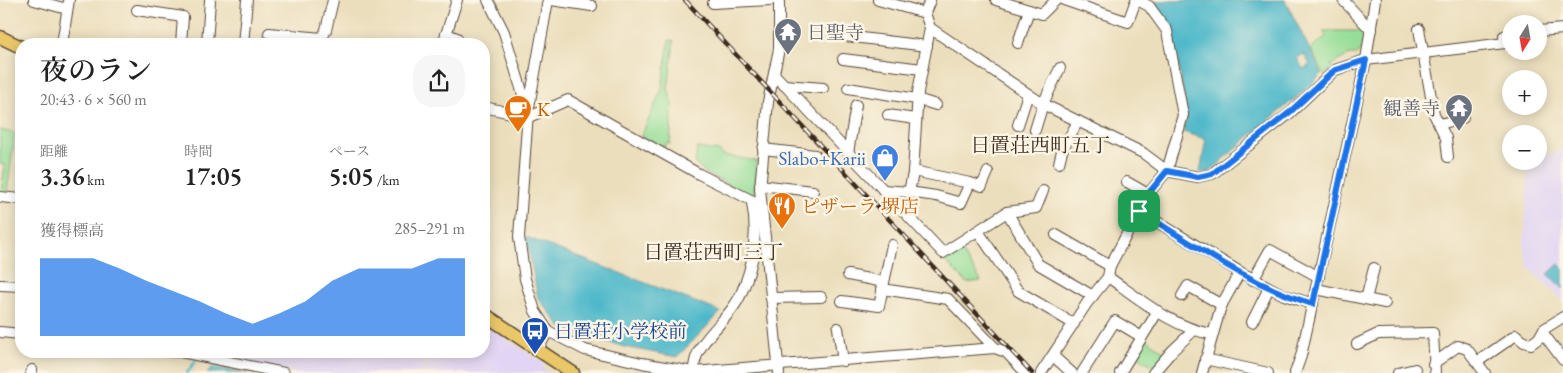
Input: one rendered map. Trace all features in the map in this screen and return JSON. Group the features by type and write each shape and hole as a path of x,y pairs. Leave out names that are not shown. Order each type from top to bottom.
{"main road":[{"path":"0,37 15,44"},
{"path":"490,318 538,350 557,368 573,373"}],"street":[{"path":"34,0 68,4 63,38"},
{"path":"207,38 210,0"},
{"path":"244,38 247,0"},
{"path":"322,38 333,0"},
{"path":"445,38 456,0"},
{"path":"488,0 504,32 528,114"},
{"path":"592,6 550,0 528,114 519,237 527,287 535,311 548,331 585,350 694,372 778,368 995,348 1006,352 1026,373"},
{"path":"713,4 770,0"},
{"path":"694,372 696,355 740,297 756,246 757,204 768,102 775,75 780,34 779,0"},
{"path":"878,0 894,2 925,13"},
{"path":"909,192 913,171 914,119 930,28 925,13 930,0"},
{"path":"996,0 1042,14 1056,0"},
{"path":"1041,373 1108,277 1110,266 1148,194 1167,171 1183,115 1167,31 1150,6 1136,0 1128,22 1084,3 1064,0"},
{"path":"1343,0 1371,30"},
{"path":"1295,373 1319,277 1366,60 1376,0"},
{"path":"137,10 183,17 181,38"},
{"path":"1018,43 1029,10"},
{"path":"930,28 1043,104 1143,153 1167,171 1198,177 1212,174 1290,112 1335,70 1366,60 1502,43"},
{"path":"1419,29 1434,114 1446,138 1448,156"},
{"path":"1548,30 1563,29"},
{"path":"269,33 302,38"},
{"path":"845,36 927,46"},
{"path":"843,59 922,69"},
{"path":"1035,130 1043,104 1060,68"},
{"path":"775,75 943,253 1008,212 1036,208 1043,191"},
{"path":"784,85 822,88"},
{"path":"848,88 917,99 936,105"},
{"path":"1018,125 1028,94"},
{"path":"490,108 528,114 568,100 757,204 765,225 778,368"},
{"path":"848,153 856,105"},
{"path":"888,115 914,119"},
{"path":"1440,124 1463,118"},
{"path":"1059,163 1062,151 1078,121"},
{"path":"763,149 815,155"},
{"path":"913,171 982,186 988,172"},
{"path":"1127,182 1148,194"},
{"path":"884,190 936,196 961,203 970,183"},
{"path":"760,185 813,191"},
{"path":"0,197 15,198"},
{"path":"1139,211 1253,280 1284,295 1313,304"},
{"path":"1008,212 1038,264 1093,296"},
{"path":"978,231 1018,291 1074,324"},
{"path":"1056,235 1110,266"},
{"path":"842,301 879,306 892,245"},
{"path":"1253,280 1270,250 1319,277"},
{"path":"1366,299 1374,268"},
{"path":"1202,373 1222,305 1240,272"},
{"path":"848,275 883,286 948,299 995,348"},
{"path":"1108,277 1158,311 1193,331 1212,334"},
{"path":"0,285 15,286"},
{"path":"1182,296 1188,286 1222,305"},
{"path":"1252,322 1269,288"},
{"path":"1316,289 1385,304"},
{"path":"771,298 821,296"},
{"path":"1120,373 1158,311"},
{"path":"1477,362 1516,335 1524,342 1531,344 1543,333 1544,329 1563,317"},
{"path":"1082,373 1115,321 1142,337"},
{"path":"838,328 843,361"},
{"path":"538,350 548,331"},
{"path":"1154,373 1173,350 1193,331"},
{"path":"0,332 15,333"},
{"path":"1357,344 1378,334 1433,332 1434,368"},
{"path":"1543,333 1563,360"},
{"path":"1434,368 1458,346 1467,349 1485,373"},
{"path":"1054,356 1072,373"},
{"path":"207,358 284,373"},
{"path":"1205,359 1268,373"},
{"path":"1398,373 1415,369"}],"shaded area":[{"path":"1563,150 1563,301 1529,268 1524,246 1527,170 1547,170 1547,154"},
{"path":"490,328 544,364 543,368 550,373 425,373 427,358 490,358"},
{"path":"228,358 425,358 423,373 298,373"}],"green space":[{"path":"1323,31 1366,31 1362,49 1355,55 1349,55 1331,65 1332,68 1324,76 1311,49 1326,36"},
{"path":"669,40 674,41 668,89 673,104 670,144 666,143 665,147 641,136 662,89"},
{"path":"0,130 15,133 7,193 1,193 5,165 0,164"},
{"path":"697,148 719,151 723,155 757,161 754,197 707,174 695,164"},
{"path":"959,247 981,281 967,283 942,258"},
{"path":"1145,338 1166,353 1154,367 1135,354"}],"water":[{"path":"1285,0 1322,74 1210,172 1200,172 1206,139 1183,132 1187,117 1173,31 1157,7 1156,1","holes":["1304,54 1310,65 1303,69 1297,58"]},
{"path":"526,237 721,312 677,357 624,347 561,327 538,298"},
{"path":"1559,264 1563,268 1563,289 1548,274"},
{"path":"213,367 248,373 206,373"}],"waterway":[{"path":"187,373 196,360"}],"railway":[{"path":"685,0 1032,373"}],"place":[{"name":"日聖寺","path":"788,56"},
{"name":"観善寺","path":"1459,132"},
{"name":"K","path":"518,133"},
{"name":"Slabo+Karii","path":"885,182"},
{"name":"ピザーラ 堺店","path":"782,230"},
{"name":"日置荘小学校前","path":"535,355"}],"district":[{"name":"日置荘西町五丁","path":"1040,145"},
{"name":"日置荘西町三丁","path":"713,252"}],"route":[{"path":"1366,60 1313,304 1284,295 1253,280 1139,211 1148,194 1167,171 1198,177 1212,174 1290,112 1335,70 1366,60"}]}
